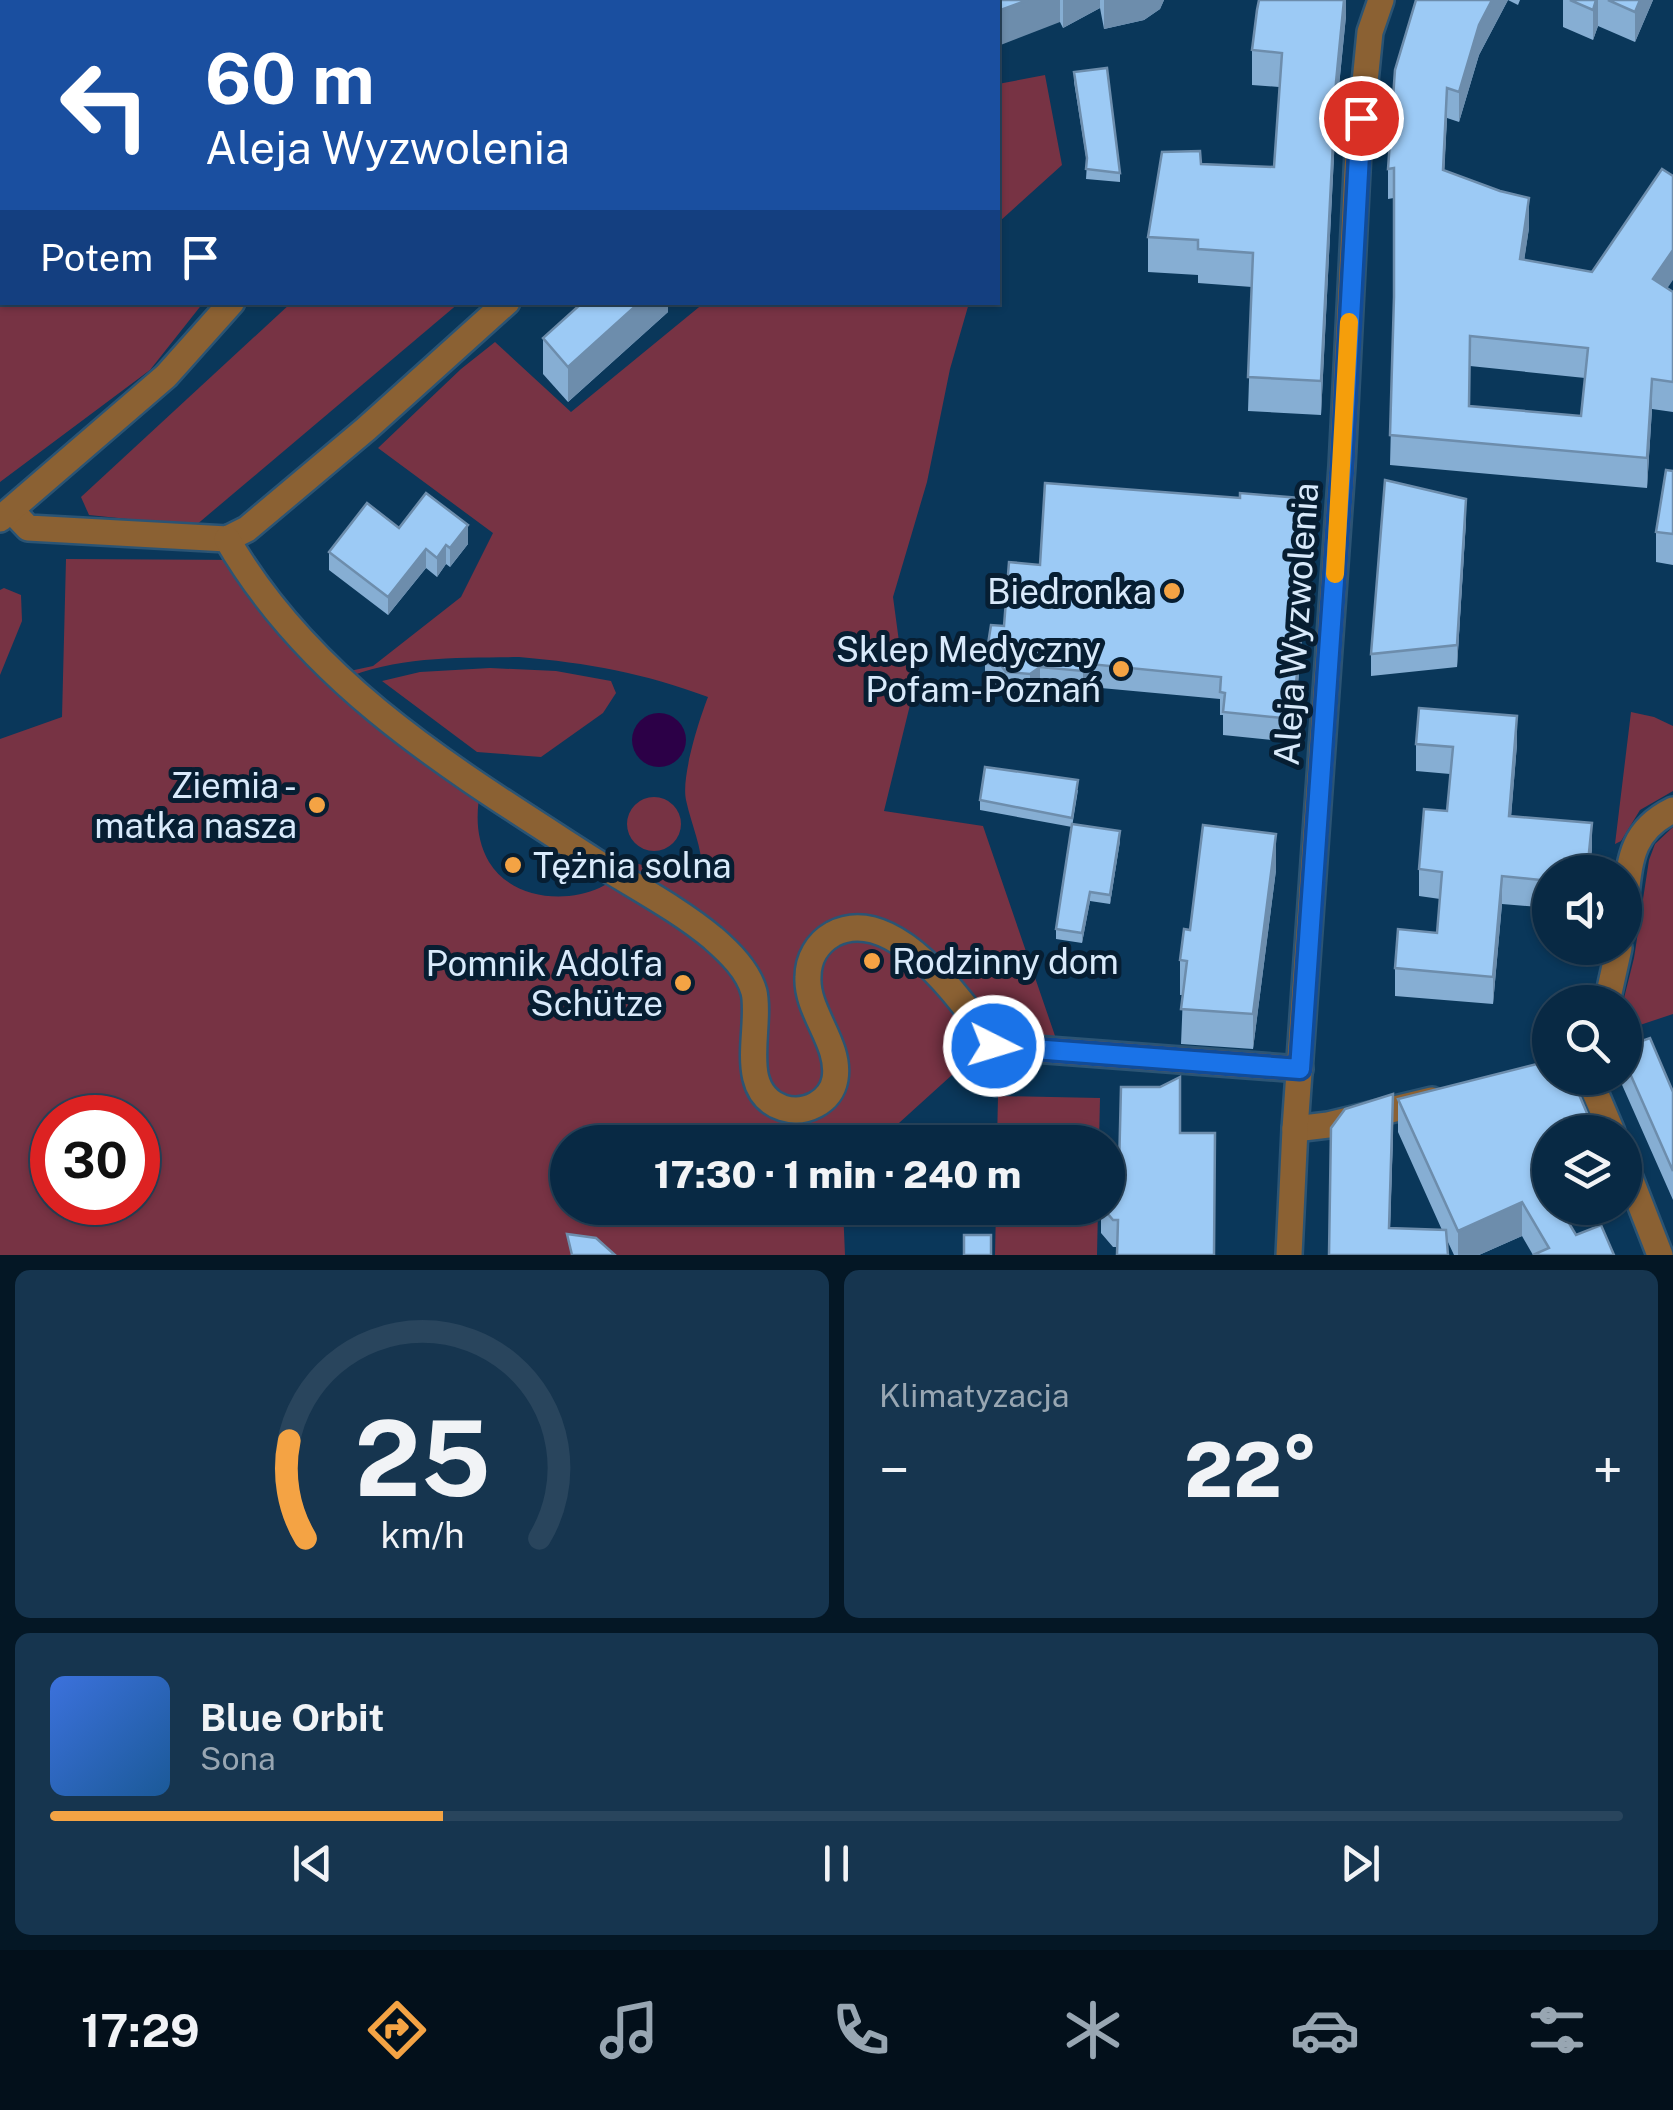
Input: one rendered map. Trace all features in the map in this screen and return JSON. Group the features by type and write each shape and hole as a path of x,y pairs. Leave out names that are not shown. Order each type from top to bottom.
{"street":[{"name":"Aleja Wyzwolenia","path":"1289,1255 1342,466 1358,152 1370,32 1381,0"},
{"path":"229,305 166,376 6,515 28,528 227,539 246,529 342,449 504,305"},
{"path":"227,539 320,663 368,704 481,786 697,927 744,970 754,992 755,1074 761,1092 773,1103 798,1110 829,1096 835,1064 807,980 812,956 823,940 846,928 879,934 914,950 956,994 994,1046 1300,1069"},
{"path":"1632,855 1640,834 1673,810"},
{"path":"1295,1129 1331,1125 1459,1093"},
{"path":"1642,1209 1660,1255"}],"shaded area":[{"path":"1045,75 1062,165 1000,221 1000,84"},
{"path":"0,305 201,305 150,370 0,482"},
{"path":"289,305 457,305 195,526 89,515 81,497"},
{"path":"702,305 968,305 950,369 927,482 893,597 900,649 922,656 884,811 983,826 1064,1062 974,1055 897,1125 550,1125 550,1225 844,1225 845,1255 0,1255 0,739 62,717 66,559 248,560 345,672 373,666 461,597 493,533 378,448 495,342 571,412","holes":["519,657 615,670 708,697 692,748 685,790 702,879 630,862 617,877 581,894 539,895 519,888 502,878 484,853 478,825 481,786 342,680 384,666 452,658"]},
{"path":"0,590 21,595 22,621 0,675"},
{"path":"490,668 556,671 611,681 616,693 603,713 541,757 477,752 382,681 420,672"},
{"path":"1631,712 1673,726 1673,791 1640,810 1621,841 1615,844"},
{"path":"659,713 678,721 686,740 678,759 659,767 640,759 632,740 640,721"},
{"path":"654,797 673,805 681,824 673,843 654,851 635,843 627,824 635,805"},
{"path":"1673,827 1673,1014 1642,1024 1642,985 1627,985 1632,965 1642,965 1642,906 1655,844"},
{"path":"998,1096 1100,1098 1099,1125 997,1125"},
{"path":"996,1225 1098,1225 1097,1255 995,1255"}],"building":[{"path":"1000,0 1028,0 1000,10"},
{"path":"1259,0 1344,0 1336,82 1321,381 1248,377 1253,253 1198,249 1198,240 1148,237 1162,152 1200,151 1201,164 1274,167 1282,53 1252,50"},
{"path":"1416,0 1492,0 1479,25 1459,92 1447,88 1443,170 1529,198 1520,259 1592,272 1662,169 1673,176 1673,250 1653,279 1673,292 1673,382 1652,379 1647,458 1390,435 1394,168 1388,169 1395,70","holes":["1470,336 1588,348 1581,416 1469,406"]},
{"path":"1570,0 1596,0 1593,10"},
{"path":"1608,0 1640,0 1635,12"},
{"path":"1107,68 1120,173 1086,169 1074,72"},
{"path":"580,305 637,305 568,367 543,338"},
{"path":"1666,470 1673,471 1673,534 1656,532"},
{"path":"1385,480 1466,499 1457,645 1371,654"},
{"name":"Biedronka","path":"1045,483 1240,498 1240,493 1312,499 1293,719 1223,712 1225,693 1220,692 1221,677 1090,664 1083,671 1040,667 1030,674 1006,672 1000,664 985,663 991,625 1004,626 1009,562 1040,565"},
{"path":"426,493 468,525 437,558 426,549 388,597 329,552 367,503 399,528"},
{"path":"1419,708 1517,716 1509,816 1592,823 1589,855 1532,855 1532,879 1502,876 1493,977 1395,968 1398,929 1437,933 1442,872 1419,869 1424,809 1447,811 1453,747 1416,744"},
{"path":"985,767 1078,780 1072,818 980,800"},
{"path":"1072,824 1120,831 1110,895 1090,892 1082,933 1056,929"},
{"path":"1203,825 1276,834 1253,1014 1181,1009 1187,961 1180,960 1184,929 1190,930"},
{"path":"1650,1038 1673,1092 1673,1171 1640,1095 1642,1041"},
{"path":"1532,1065 1532,1095 1579,1095 1588,1115 1532,1115 1532,1219 1522,1202 1458,1231 1398,1099"},
{"path":"1180,1077 1180,1133 1215,1133 1214,1255 1117,1255 1118,1225 1125,1225 1121,1087 1160,1087"},
{"path":"1393,1094 1389,1228 1446,1230 1448,1255 1329,1255 1331,1128 1345,1109"},
{"path":"1536,1225 1570,1225 1576,1235 1601,1225 1614,1255 1533,1255 1549,1248"},
{"path":"567,1234 596,1238 615,1255 572,1255"},
{"path":"964,1235 991,1235 991,1255 964,1255"}],"slow traffic":[{"path":"1335,574 1349,322"}],"place":[{"name":"Biedronka","path":"1172,591"},
{"name":"Sklep Medyczny Pofam-Poznań","path":"1121,669"},
{"name":"Ziemia - matka nasza","path":"317,805"},
{"name":"Tężnia solna","path":"513,865"},
{"name":"Rodzinny dom","path":"872,961"},
{"name":"Pomnik Adolfa Schütze","path":"683,983"}],"route":[{"path":"994,1046 1300,1069 1342,466 1361,118"}]}
